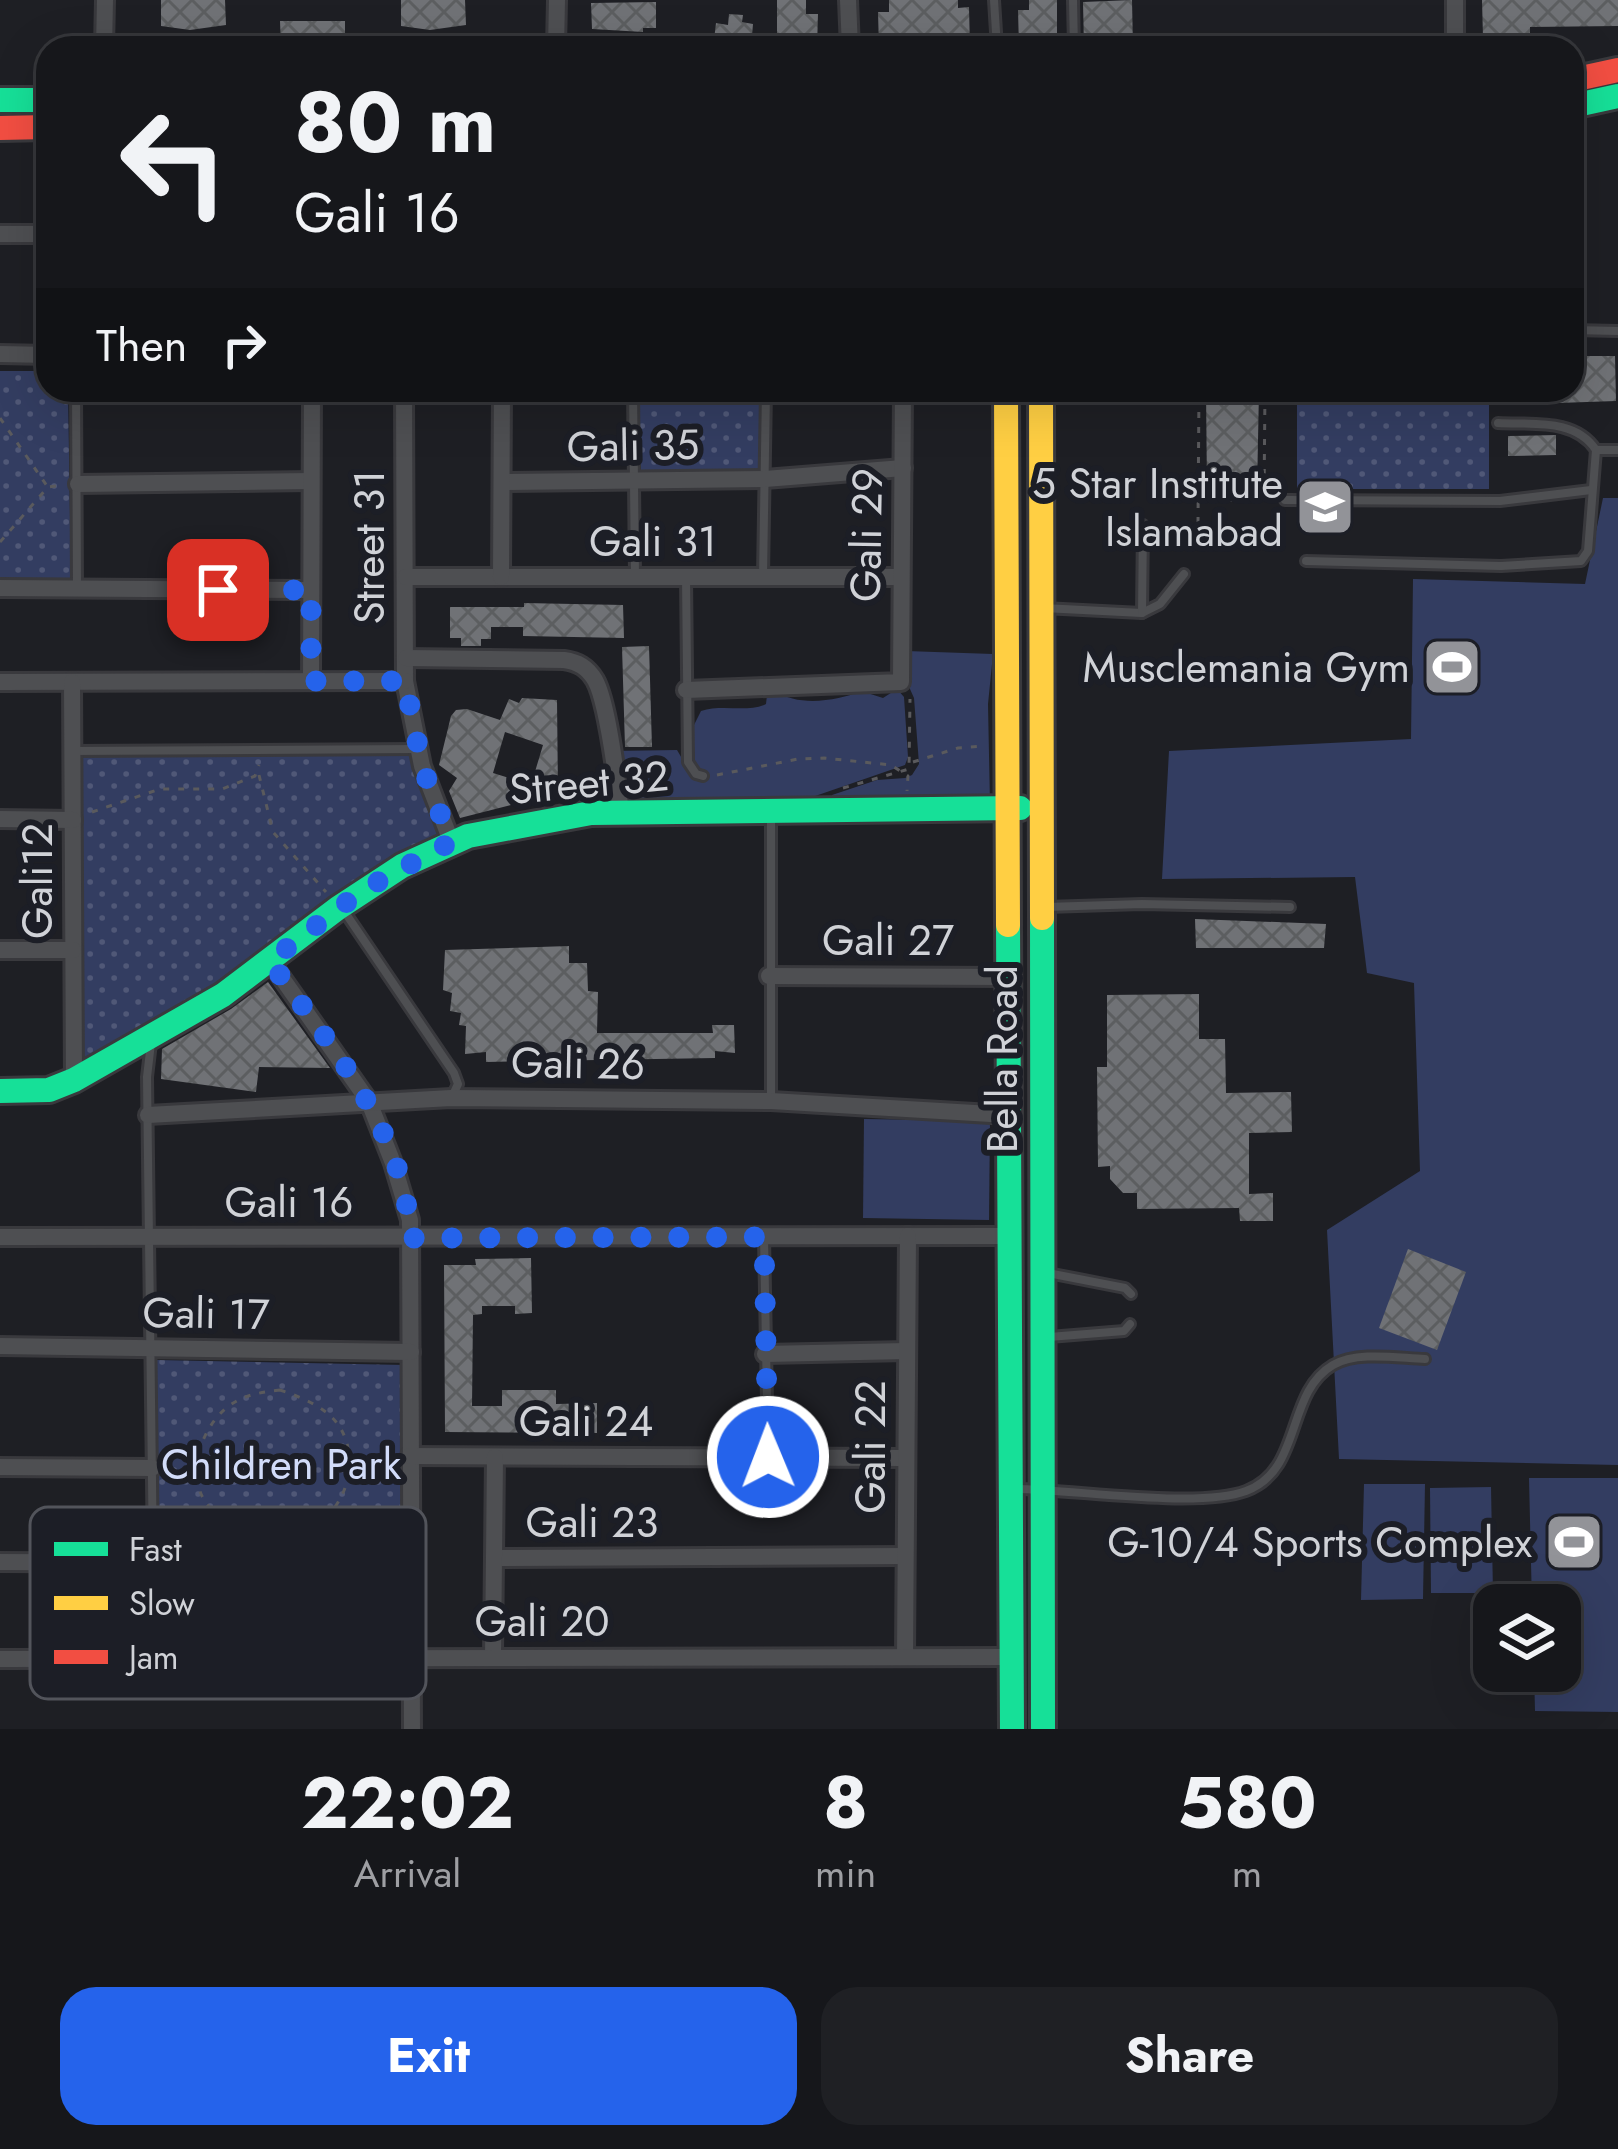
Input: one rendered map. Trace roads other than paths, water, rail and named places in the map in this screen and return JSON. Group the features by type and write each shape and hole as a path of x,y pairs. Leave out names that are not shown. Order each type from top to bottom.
{"street":[{"path":"104,36 105,0"},
{"path":"556,36 557,0"},
{"path":"848,0 850,36"},
{"path":"1455,0 1455,36"},
{"path":"1584,77 1618,70"},
{"path":"1584,103 1618,96"},
{"path":"0,100 36,100"},
{"path":"0,128 36,127"},
{"path":"0,234 36,234"},
{"path":"0,354 36,355"},
{"path":"311,681 312,402"},
{"name":"Street 31","path":"404,402 405,681 418,749 451,842"},
{"path":"501,578 502,402"},
{"name":"Gali 29","path":"686,690 901,682 903,402"},
{"name":"Bella Road","path":"1006,402 1012,1729"},
{"name":"Bella Road","path":"1041,402 1043,1729"},
{"path":"1006,424 1041,425"},
{"name":"Gali 35","path":"502,482 766,479 904,468"},
{"path":"77,484 311,482"},
{"name":"Gali 31","path":"406,578 901,577"},
{"path":"0,588 311,590"},
{"path":"406,658 564,660 586,668 602,700 621,812"},
{"path":"0,682 405,681"},
{"name":"Gali12","path":"72,682 74,1080"},
{"name":"Street 32","path":"0,1091 49,1090 74,1080 184,1019 340,907 402,866 451,842 548,818 621,812 1043,808"},
{"path":"0,819 73,816"},
{"path":"0,950 73,950"},
{"path":"270,961 369,1102 410,1220 410,1507"},
{"name":"Gali 27","path":"769,976 1007,976"},
{"path":"1007,1084 1041,1084"},
{"name":"Gali 26","path":"148,1115 460,1093 771,1100 1007,1115"},
{"name":"Gali 22","path":"904,1658 908,1236"},
{"name":"Gali 16","path":"0,1237 1010,1236"},
{"path":"1011,1324 1041,1332"},
{"name":"Gali 17","path":"0,1346 411,1352"},
{"path":"765,1354 907,1351"},
{"name":"Gali 24","path":"410,1456 906,1458"},
{"path":"494,1657 495,1456"},
{"path":"0,1467 152,1468"},
{"name":"Gali 23","path":"494,1558 905,1556"},
{"path":"0,1562 30,1562"},
{"name":"Gali 20","path":"426,1657 1012,1658"},
{"name":"Gali 20","path":"0,1659 30,1659"},
{"path":"411,1699 412,1729"}],"lane":[{"path":"994,0 996,36"},
{"path":"1073,0 1074,36"},
{"path":"1584,330 1618,331"},
{"path":"76,402 77,589"},
{"path":"633,402 635,578"},
{"path":"763,577 766,402"},
{"path":"1306,561 1501,566 1581,561 1588,551 1596,450 1587,436 1572,428 1498,423"},
{"path":"1596,450 1618,450"},
{"path":"1285,500 1500,501 1591,490"},
{"path":"1142,614 1143,525"},
{"path":"1042,608 1142,614 1160,604 1184,574"},
{"path":"686,578 688,762 703,776"},
{"path":"73,752 418,749"},
{"path":"771,811 771,1100"},
{"path":"340,907 454,1073 460,1093"},
{"path":"1042,907 1290,907"},
{"path":"152,1033 147,1077 152,1507"},
{"path":"764,1237 768,1457"},
{"path":"1040,1271 1125,1288 1131,1294"},
{"path":"1041,1332 1124,1331 1130,1324"},
{"path":"1012,1489 1216,1498 1250,1490 1276,1470 1295,1434 1304,1400 1334,1364 1357,1358 1425,1359"}],"place":[{"name":"5 Star Institute Islamabad","path":"1325,507"},
{"name":"Musclemania Gym","path":"1452,667"},
{"name":"G-10/4 Sports Complex","path":"1574,1542"}],"park label":[{"name":"Children Park","path":"281,1464"}]}
